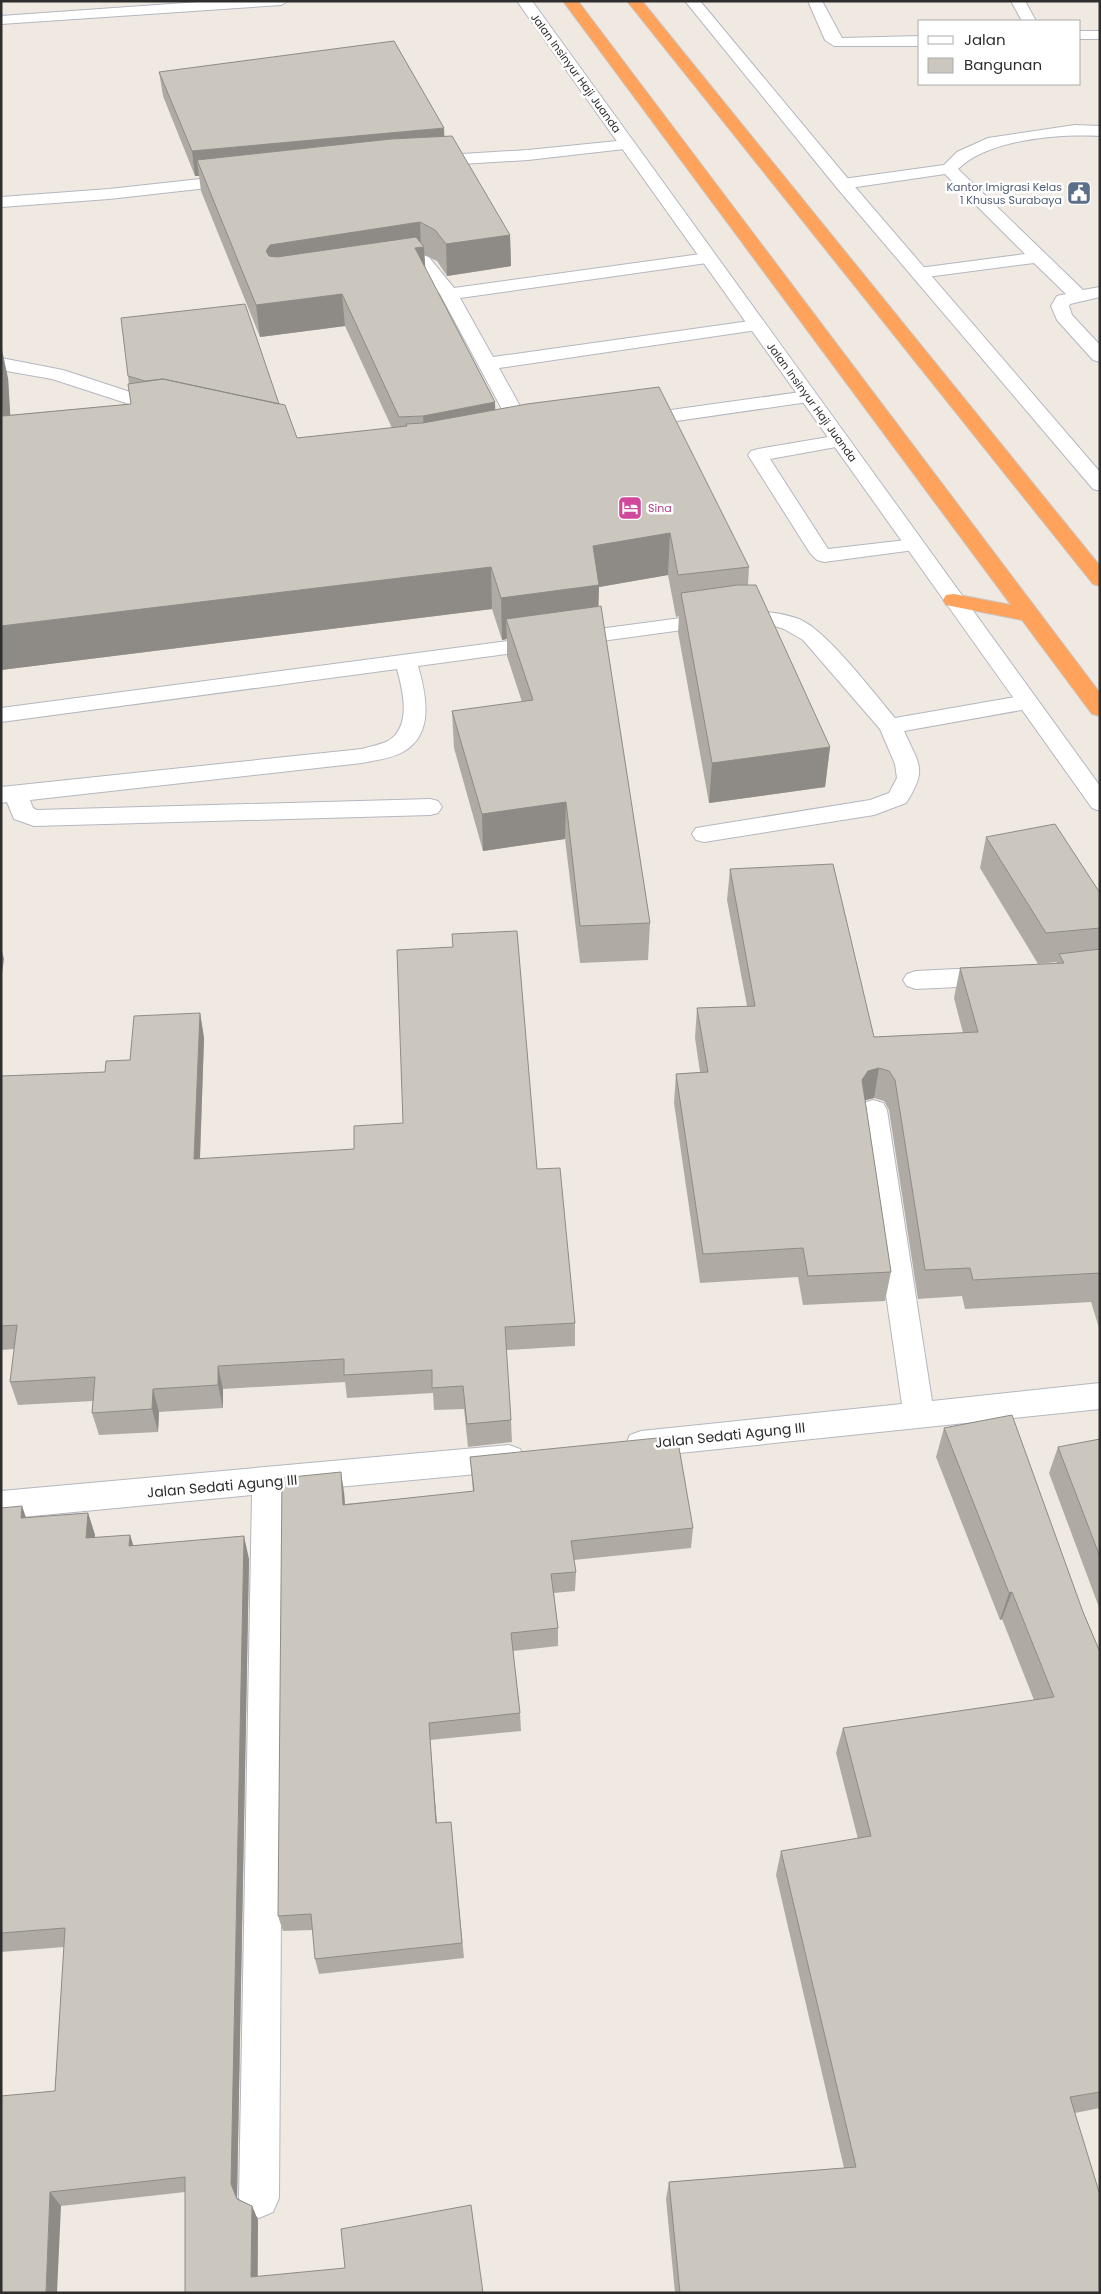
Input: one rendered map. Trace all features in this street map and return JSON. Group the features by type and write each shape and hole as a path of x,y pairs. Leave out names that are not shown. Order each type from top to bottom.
{"highway":[{"path":"570,1 1100,710"},
{"path":"634,1 1100,580"},
{"path":"954,600 1030,615"}],"street":[{"path":"1,20 282,1"},
{"name":"Jalan Insinyur Haji Juanda","path":"524,1 1100,803"},
{"path":"692,1 843,184 1100,485"},
{"path":"815,1 833,40 839,42 918,40"},
{"path":"1018,1 1028,20"},
{"path":"1081,35 1100,35"},
{"path":"843,184 949,169 963,155 994,141 1075,130 1100,131"},
{"path":"412,162 528,156 627,145"},
{"path":"949,169 1078,296"},
{"path":"1,202 109,194 256,178"},
{"path":"919,273 1038,257"},
{"path":"449,294 708,258"},
{"path":"374,267 422,260 429,266 449,294 486,364 518,439 546,434"},
{"path":"1100,292 1063,300 1060,306 1063,316 1100,356"},
{"path":"486,364 757,325"},
{"path":"1,364 56,374 175,413 133,417"},
{"path":"614,424 808,397"},
{"path":"840,441 758,455 820,553 824,556 915,545"},
{"path":"1,715 734,617 766,617 792,624 811,635 890,726 907,764 909,778 898,798 874,807 704,834"},
{"path":"406,661 417,701 413,725 398,745 362,756 9,794 22,813 34,818 430,807"},
{"path":"890,726 1027,702"},
{"path":"916,980 1021,975"},
{"path":"873,1110 919,1416"},
{"name":"Jalan Sedati Agung III","path":"613,1447 919,1416 1012,1420 1100,1396"},
{"name":"Jalan Sedati Agung III","path":"1,1505 268,1482 534,1455"},
{"path":"258,2198 268,1482"}],"building":[{"path":"394,41 444,128 192,151 159,72"},
{"path":"452,136 510,235 446,244 435,230 420,222 270,245 266,251 269,256 277,257 416,237 424,247 415,248 495,402 423,416 399,417 342,294 256,305 197,160 391,139"},
{"path":"245,304 279,404 163,379 145,381 128,376 121,318"},
{"path":"163,379 285,405 297,438 407,426 406,424 423,423 527,404 659,387 749,567 678,575 670,533 593,546 599,585 501,598 491,567 1,626 1,401 3,416 131,404 128,384"},
{"path":"737,585 756,585 830,747 712,763 681,593"},
{"path":"601,606 650,923 580,926 566,802 482,814 452,711 533,700 506,619"},
{"path":"1055,824 1100,893 1100,928 1046,933 986,837"},
{"path":"833,864 874,1037 978,1032 960,968 1064,963 1059,954 1100,949 1100,1273 973,1280 970,1268 925,1270 895,1080 889,1071 879,1068 868,1071 862,1080 891,1272 808,1276 803,1248 703,1254 676,1074 708,1072 697,1008 755,1006 730,869"},
{"path":"517,931 537,1169 560,1168 575,1323 505,1327 511,1420 467,1424 463,1386 432,1388 432,1370 344,1375 344,1359 218,1366 218,1385 153,1389 152,1409 92,1413 95,1377 10,1382 17,1325 1,1326 1,1076 105,1072 106,1061 130,1060 134,1016 200,1013 194,1159 354,1149 354,1126 403,1123 397,950 453,947 452,934"},
{"path":"1012,1415 1083,1612 1100,1652 1100,2092 1070,2097 1100,2195 1100,2293 680,2293 669,2182 856,2167 781,1851 871,1836 843,1728 1054,1697 1012,1592 1009,1593 944,1428"},
{"path":"677,1436 693,1528 571,1541 576,1572 551,1574 558,1628 511,1633 520,1713 429,1723 436,1823 451,1822 462,1943 315,1959 311,1914 278,1916 282,1478 341,1472 343,1505 474,1491 470,1457"},
{"path":"1100,1439 1100,1557 1058,1447"},
{"path":"22,1506 21,1518 88,1513 86,1538 130,1535 129,1546 244,1536 231,2184 237,2199 252,2206 251,2277 345,2268 341,2229 471,2205 483,2293 185,2293 185,2177 50,2192 46,2293 1,2293 1,2096 55,2091 65,1928 1,1933 1,1508"}],"place":[{"name":"Kantor Imigrasi Kelas 1 Khusus Surabaya","path":"1079,193"},
{"name":"Sina","path":"630,508"}]}
